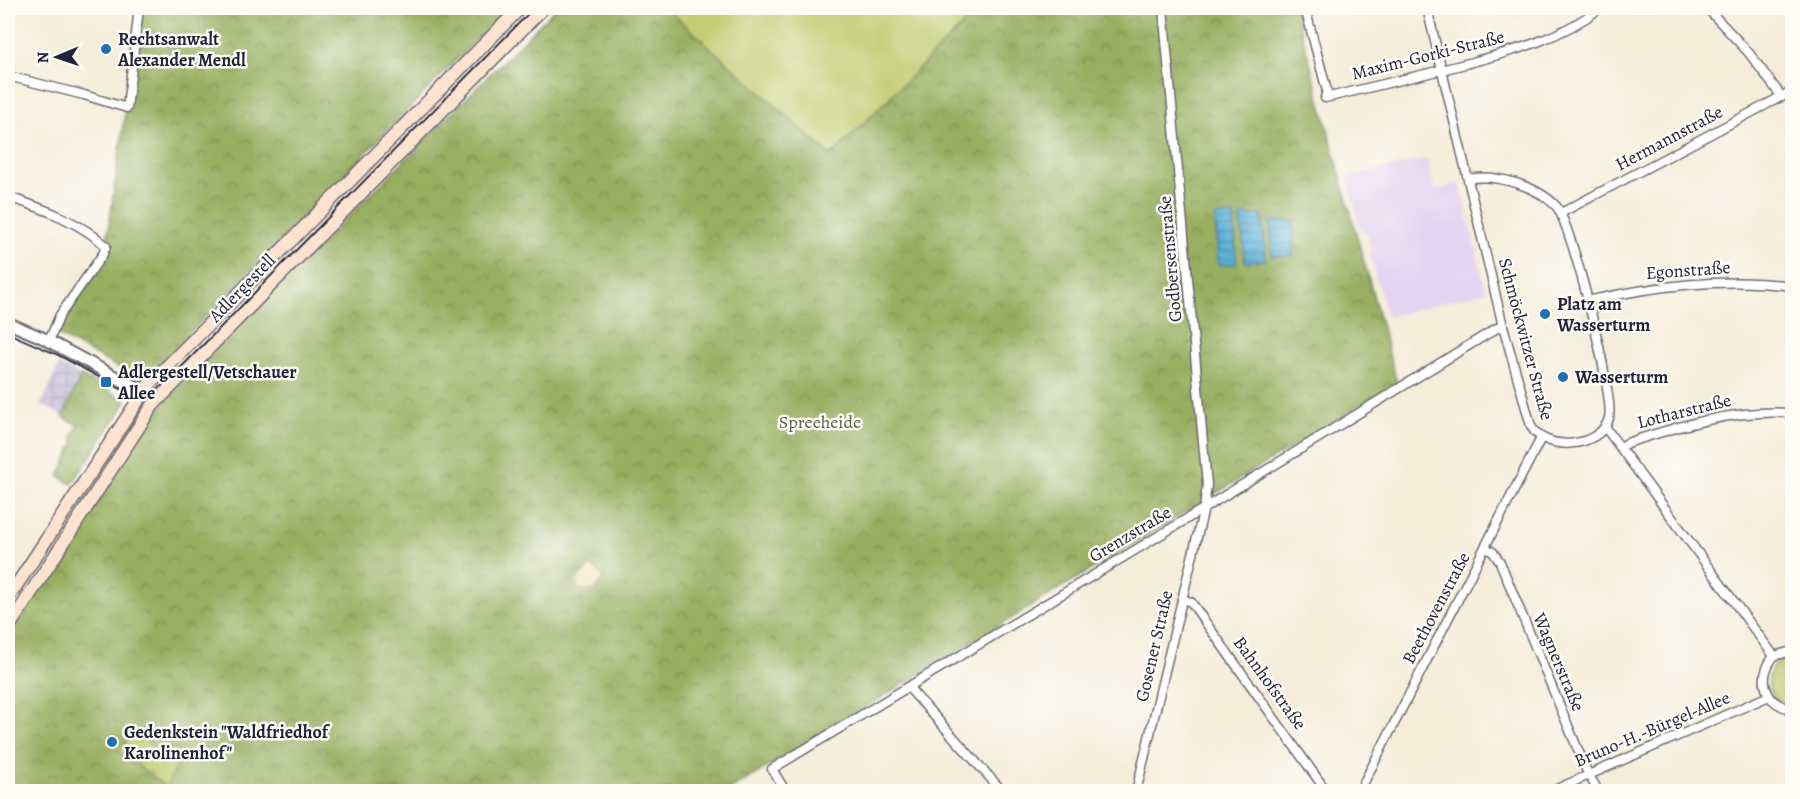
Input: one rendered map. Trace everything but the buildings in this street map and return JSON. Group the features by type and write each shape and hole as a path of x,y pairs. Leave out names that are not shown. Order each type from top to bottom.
{"main road":[{"name":"Adlergestell","path":"8,598 144,390 520,8"},
{"name":"Adlergestell","path":"9,623 145,416 160,397 543,8"}],"street":[{"path":"8,76 84,94 127,108 138,8"},
{"name":"Godbersenstraße","path":"1163,8 1207,476 1204,508"},
{"name":"Maxim-Gorki-Straße","path":"1305,8 1327,91 1325,98 1534,45 1572,27 1600,8"},
{"name":"Schmöckwitzer Straße","path":"1427,8 1446,69 1468,179 1503,326 1529,420 1534,431 1541,438 1561,444 1580,441 1599,434 1605,427"},
{"path":"1707,8 1749,53 1782,97"},
{"name":"Hermannstraße","path":"1561,213 1792,91"},
{"path":"1468,179 1503,180 1528,186 1545,197 1561,213 1587,301 1608,389 1610,410 1605,427 1774,656"},
{"path":"8,197 55,214 76,225 106,246 60,315 49,341"},
{"name":"Egonstraße","path":"1587,301 1634,291 1719,282 1792,286"},
{"path":"8,326 49,341 160,397"},
{"name":"Grenzstraße","path":"786,792 772,769 1503,326"},
{"name":"Lotharstraße","path":"1621,447 1628,442 1698,421 1737,414 1792,413"},
{"name":"Beethovenstraße","path":"1359,792 1541,438"},
{"name":"Gosener Straße","path":"1136,792 1204,508"},
{"name":"Wagnerstraße","path":"1486,548 1500,562 1588,774 1599,792"},
{"name":"Bahnhofstraße","path":"1182,599 1191,602 1327,792"},
{"path":"1792,651 1774,656 1766,673 1768,696 1784,707 1792,709"},
{"path":"909,688 1003,792"},
{"name":"Bruno-H.-Bürgel-Allee","path":"1550,792 1768,696"}],"shaded area":[{"path":"1427,159 1435,190 1460,183 1486,291 1387,317 1370,255 1372,251 1367,234 1360,229 1347,177"},
{"path":"59,365 80,376 63,416 41,405"}],"green space":[{"path":"143,8 507,8 143,381 58,335 106,246 130,79"},
{"name":"Spreeheide","path":"556,8 666,8 831,156 980,8 1295,8 1397,383 728,791 8,791 8,638 158,408"},
{"path":"666,8 980,8 831,156"},
{"path":"81,376 127,401 72,484 59,476 75,441 72,438 78,425 63,417"},
{"path":"1792,656 1792,706 1781,702 1773,695 1769,681 1770,674 1778,662"},
{"path":"135,732 177,764 166,787 118,751"}],"sand":[{"path":"590,566 604,578 594,591 578,589 575,581"}],"water":[{"path":"1234,215 1236,264 1218,265 1215,216"},
{"path":"1262,215 1266,260 1245,262 1241,216"},
{"path":"1293,221 1293,255 1272,256 1271,222"}],"tram line":[{"path":"8,333 58,355 130,394 152,393 169,380 534,8"}],"place":[{"name":"Rechtsanwalt Alexander Mendl","path":"106,49"},
{"name":"Platz am Wasserturm","path":"1545,314"},
{"name":"Wasserturm","path":"1563,377"},
{"name":"Adlergestell/Vetschauer Allee","path":"106,382"},
{"name":"Gedenkstein \"Waldfriedhof Karolinenhof\"","path":"112,742"}]}
